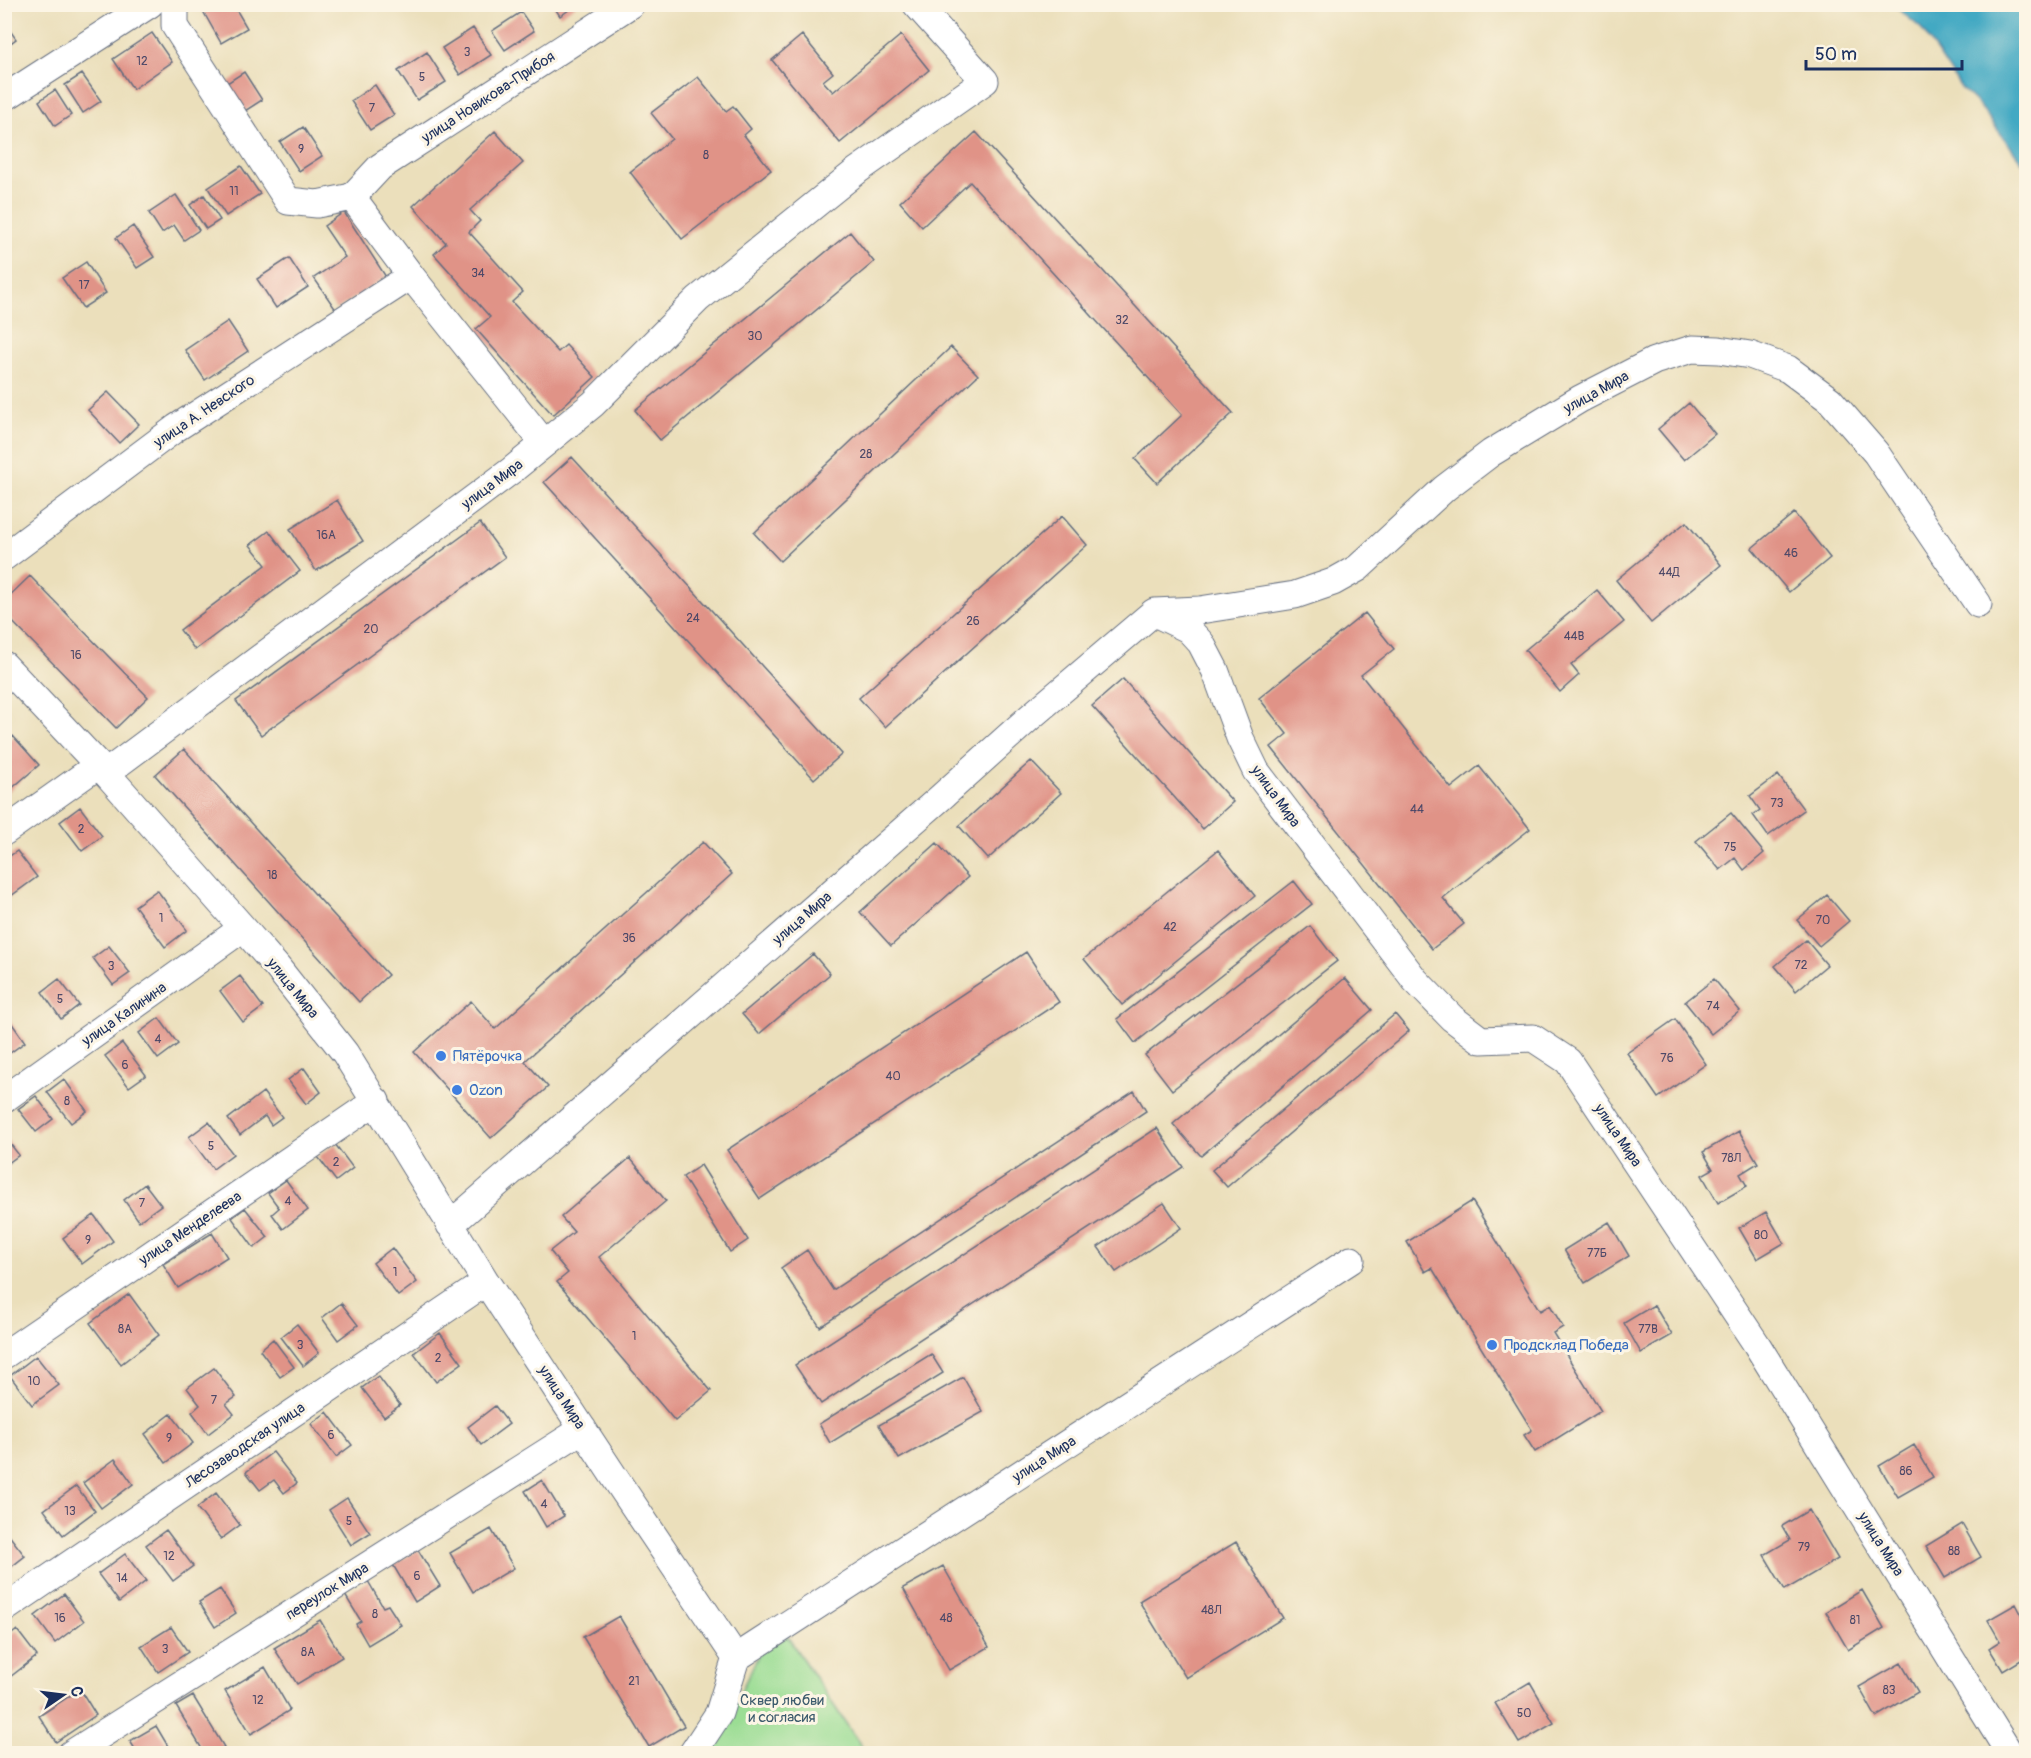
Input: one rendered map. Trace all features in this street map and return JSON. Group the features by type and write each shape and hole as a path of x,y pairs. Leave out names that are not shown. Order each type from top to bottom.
{"street":[{"path":"4,98 150,4"},
{"path":"175,4 175,26 288,201 317,204 352,197 411,276 544,443"},
{"name":"улица Новикова-Прибоя","path":"352,197 380,167 632,4"},
{"name":"улица Мира","path":"101,769 503,477 593,404 698,299 858,170 986,81 916,4"},
{"name":"улица А. Невского","path":"4,557 176,428 411,276"},
{"name":"улица Мира","path":"450,1225 1029,718 1154,612 1200,609 1295,595 1333,582 1358,568 1445,488 1491,453 1580,399 1654,361 1692,349 1750,355 1788,369 1830,400 1876,453 1978,604"},
{"name":"улица Мира","path":"1154,612 1188,629 1201,643 1215,669 1240,738 1256,771 1415,980 1452,1018 1481,1040 1533,1038 1568,1061 1757,1345 2010,1754"},
{"name":"улица Мира","path":"4,665 101,769 243,928 345,1053 486,1282 736,1658 1351,1260"},
{"path":"4,832 101,769"},
{"name":"улица Калинина","path":"4,1099 243,928"},
{"name":"улица Менделеева","path":"4,1355 376,1101"},
{"name":"Лесозаводская улица","path":"4,1609 486,1282"},
{"name":"переулок Мира","path":"71,1754 583,1429"},
{"path":"692,1754 719,1713 736,1658"}],"green space":[{"name":"Сквер любви и согласия","path":"787,1636 866,1753 710,1754 760,1652"}],"water":[{"path":"1893,5 2026,5 2026,167 1979,105 1962,89 1921,28"}],"building":[{"path":"199,4 233,4 247,28 221,43"},
{"path":"552,4 578,4 560,16"},
{"path":"521,12 534,31 505,50 492,31"},
{"path":"4,22 16,39 4,48"},
{"path":"473,28 491,55 460,75 442,48"},
{"path":"152,33 172,62 133,89 113,59"},
{"path":"802,35 833,73 823,81 833,92 901,35 929,70 840,143 772,60"},
{"path":"427,52 446,82 417,100 398,71"},
{"path":"244,72 262,100 245,111 227,83"},
{"path":"82,74 101,101 83,113 65,85"},
{"path":"698,77 726,111 733,106 751,129 744,135 771,170 682,239 630,172 672,139 651,113"},
{"path":"375,85 394,115 370,130 351,101"},
{"path":"55,90 71,115 55,126 39,101"},
{"path":"303,127 322,156 299,171 280,142"},
{"path":"495,131 523,163 470,210 480,221 469,232 523,292 512,302 558,352 566,345 595,377 553,415 476,329 490,317 434,254 446,243 413,206"},
{"path":"976,132 1233,413 1157,483 1135,459 1182,415 970,182 922,227 900,202"},
{"path":"241,166 260,194 226,216 208,188"},
{"path":"176,195 199,230 184,240 174,225 162,233 149,213"},
{"path":"204,195 220,220 206,229 190,205"},
{"path":"344,212 386,277 336,310 314,278 345,257 324,226"},
{"path":"133,226 154,257 137,268 116,238"},
{"path":"850,232 874,262 660,440 635,410"},
{"path":"289,258 308,287 276,308 257,279"},
{"path":"86,262 106,293 83,308 62,278"},
{"path":"228,321 248,351 205,380 185,350"},
{"path":"951,347 978,375 780,561 754,533"},
{"path":"108,392 139,424 119,443 88,410"},
{"path":"1689,403 1715,434 1684,460 1658,429"},
{"path":"572,457 842,754 814,779 544,482"},
{"path":"337,500 363,541 316,571 290,529"},
{"path":"1794,513 1830,558 1789,592 1752,548"},
{"path":"1062,516 1087,545 885,727 859,698"},
{"path":"1686,522 1721,565 1651,623 1616,580"},
{"path":"480,523 505,557 261,735 236,701"},
{"path":"269,531 300,571 195,650 180,630 266,565 250,545"},
{"path":"30,576 148,697 116,728 4,613 4,601"},
{"path":"1597,590 1624,622 1571,665 1579,675 1560,692 1525,650"},
{"path":"1365,613 1394,649 1361,675 1451,788 1479,766 1530,829 1443,898 1464,924 1432,949 1271,747 1287,734 1259,698"},
{"path":"1123,679 1233,802 1203,829 1092,706"},
{"path":"13,736 39,765 4,795 4,744"},
{"path":"184,749 388,975 359,1002 155,775"},
{"path":"1031,761 1061,793 988,859 959,826"},
{"path":"1778,775 1804,810 1768,836 1753,815 1760,810 1750,796"},
{"path":"80,807 102,836 82,851 60,822"},
{"path":"1731,813 1764,853 1744,870 1735,858 1720,870 1696,841"},
{"path":"703,842 732,874 525,1061 548,1087 491,1138 414,1052 471,1001 495,1029"},
{"path":"937,843 968,877 891,946 860,912"},
{"path":"1218,850 1255,896 1122,1005 1084,959"},
{"path":"17,851 37,877 4,901 4,860"},
{"path":"1294,881 1312,904 1135,1043 1117,1019"},
{"path":"157,890 187,930 165,947 135,906"},
{"path":"1827,895 1849,921 1819,946 1797,920"},
{"path":"1310,926 1337,961 1172,1090 1145,1055"},
{"path":"1806,940 1827,965 1796,991 1775,966"},
{"path":"109,946 130,973 113,985 93,958"},
{"path":"1026,952 1059,1002 760,1199 727,1150"},
{"path":"813,954 830,974 759,1034 742,1014"},
{"path":"240,976 263,1007 243,1022 220,991"},
{"path":"1345,978 1372,1010 1201,1156 1173,1124"},
{"path":"59,979 79,1005 61,1019 42,992"},
{"path":"1714,979 1740,1011 1711,1034 1685,1002"},
{"path":"1395,1014 1409,1031 1227,1187 1212,1170"},
{"path":"8,1018 25,1042 10,1053 4,1047 4,1021"},
{"path":"159,1018 178,1044 158,1059 139,1033"},
{"path":"1675,1019 1706,1064 1658,1098 1627,1053"},
{"path":"122,1043 146,1075 129,1087 105,1056"},
{"path":"304,1068 321,1092 306,1104 288,1080"},
{"path":"64,1079 87,1111 71,1123 47,1092"},
{"path":"1134,1091 1146,1111 820,1327 781,1268 807,1250 833,1290"},
{"path":"263,1092 282,1117 271,1125 265,1116 240,1135 228,1119"},
{"path":"36,1096 53,1119 36,1132 18,1109"},
{"path":"209,1122 233,1154 213,1169 189,1137"},
{"path":"1157,1128 1183,1167 821,1404 795,1365"},
{"path":"1739,1131 1758,1163 1740,1174 1747,1186 1718,1203 1702,1175 1713,1169 1703,1152"},
{"path":"4,1136 19,1155 4,1166"},
{"path":"335,1144 353,1168 336,1181 318,1157"},
{"path":"630,1158 666,1201 599,1257 711,1391 675,1421 557,1282 568,1273 550,1251 574,1232 561,1217"},
{"path":"701,1165 748,1240 730,1252 683,1177"},
{"path":"286,1180 308,1210 283,1229 272,1214 279,1208 268,1193"},
{"path":"145,1184 161,1205 139,1221 124,1200"},
{"path":"1472,1201 1540,1311 1550,1305 1563,1327 1553,1333 1601,1411 1535,1452 1524,1435 1532,1430 1432,1268 1425,1272 1407,1242"},
{"path":"1164,1203 1181,1228 1116,1272 1098,1247"},
{"path":"245,1208 268,1237 254,1248 232,1218"},
{"path":"1766,1212 1784,1243 1757,1259 1739,1228"},
{"path":"94,1215 113,1241 82,1264 63,1238"},
{"path":"1609,1222 1629,1256 1585,1283 1564,1250"},
{"path":"212,1233 227,1257 178,1288 163,1264"},
{"path":"392,1248 417,1282 398,1296 373,1263"},
{"path":"129,1294 159,1335 121,1364 90,1323"},
{"path":"341,1303 358,1325 338,1340 322,1318"},
{"path":"1654,1305 1672,1335 1641,1353 1624,1323"},
{"path":"297,1324 319,1353 303,1366 281,1337"},
{"path":"440,1333 462,1363 436,1382 414,1353"},
{"path":"273,1339 294,1367 280,1377 260,1350"},
{"path":"931,1354 943,1373 830,1443 819,1424"},
{"path":"36,1356 59,1385 32,1405 10,1376"},
{"path":"214,1368 236,1397 226,1404 234,1414 208,1434 192,1412 200,1405 187,1388"},
{"path":"378,1376 400,1405 384,1417 362,1388"},
{"path":"963,1377 983,1412 899,1459 879,1425"},
{"path":"495,1406 509,1424 481,1445 468,1427"},
{"path":"327,1412 352,1445 336,1457 311,1424"},
{"path":"171,1414 193,1443 166,1463 145,1434"},
{"path":"1914,1445 1933,1477 1898,1497 1879,1466"},
{"path":"273,1452 297,1483 284,1493 274,1480 260,1490 246,1472"},
{"path":"115,1459 133,1484 101,1508 83,1483"},
{"path":"542,1480 564,1516 546,1527 525,1491"},
{"path":"76,1486 95,1511 63,1535 44,1510"},
{"path":"216,1493 240,1525 221,1539 197,1508"},
{"path":"347,1498 370,1533 351,1545 329,1510"},
{"path":"1809,1510 1838,1559 1785,1590 1764,1555 1790,1540 1782,1526"},
{"path":"1962,1524 1981,1557 1945,1578 1926,1546"},
{"path":"491,1529 514,1568 473,1592 450,1553"},
{"path":"166,1530 193,1566 173,1581 146,1545"},
{"path":"8,1534 25,1556 6,1571 4,1536"},
{"path":"1236,1542 1283,1618 1186,1678 1139,1601"},
{"path":"418,1550 440,1586 415,1602 393,1565"},
{"path":"125,1554 146,1581 119,1602 98,1574"},
{"path":"943,1566 989,1647 949,1670 903,1588"},
{"path":"368,1581 383,1607 388,1605 401,1625 368,1645 356,1624 361,1621 345,1595"},
{"path":"220,1589 236,1613 215,1627 199,1602"},
{"path":"1862,1590 1884,1628 1848,1650 1826,1612"},
{"path":"64,1594 84,1621 55,1643 35,1616"},
{"path":"2016,1604 2026,1623 2026,1657 2003,1671 1989,1648 2000,1641 1988,1620"},
{"path":"619,1616 684,1726 649,1747 583,1637"},
{"path":"320,1620 342,1657 297,1684 274,1648"},
{"path":"171,1627 188,1652 158,1672 141,1646"},
{"path":"17,1630 37,1656 10,1677 4,1669 4,1640"},
{"path":"1901,1663 1918,1692 1876,1717 1859,1687"},
{"path":"265,1667 290,1710 251,1734 225,1691"},
{"path":"1530,1682 1554,1723 1519,1743 1495,1703"},
{"path":"80,1689 96,1715 56,1742 39,1716"},
{"path":"193,1696 224,1747 213,1754 205,1754 176,1706"},
{"path":"156,1726 172,1753 138,1754 130,1741"}],"place":[{"name":"Пятёрочка","path":"441,1056"},
{"name":"Ozon","path":"457,1090"},
{"name":"Продсклад Победа","path":"1492,1345"}]}
